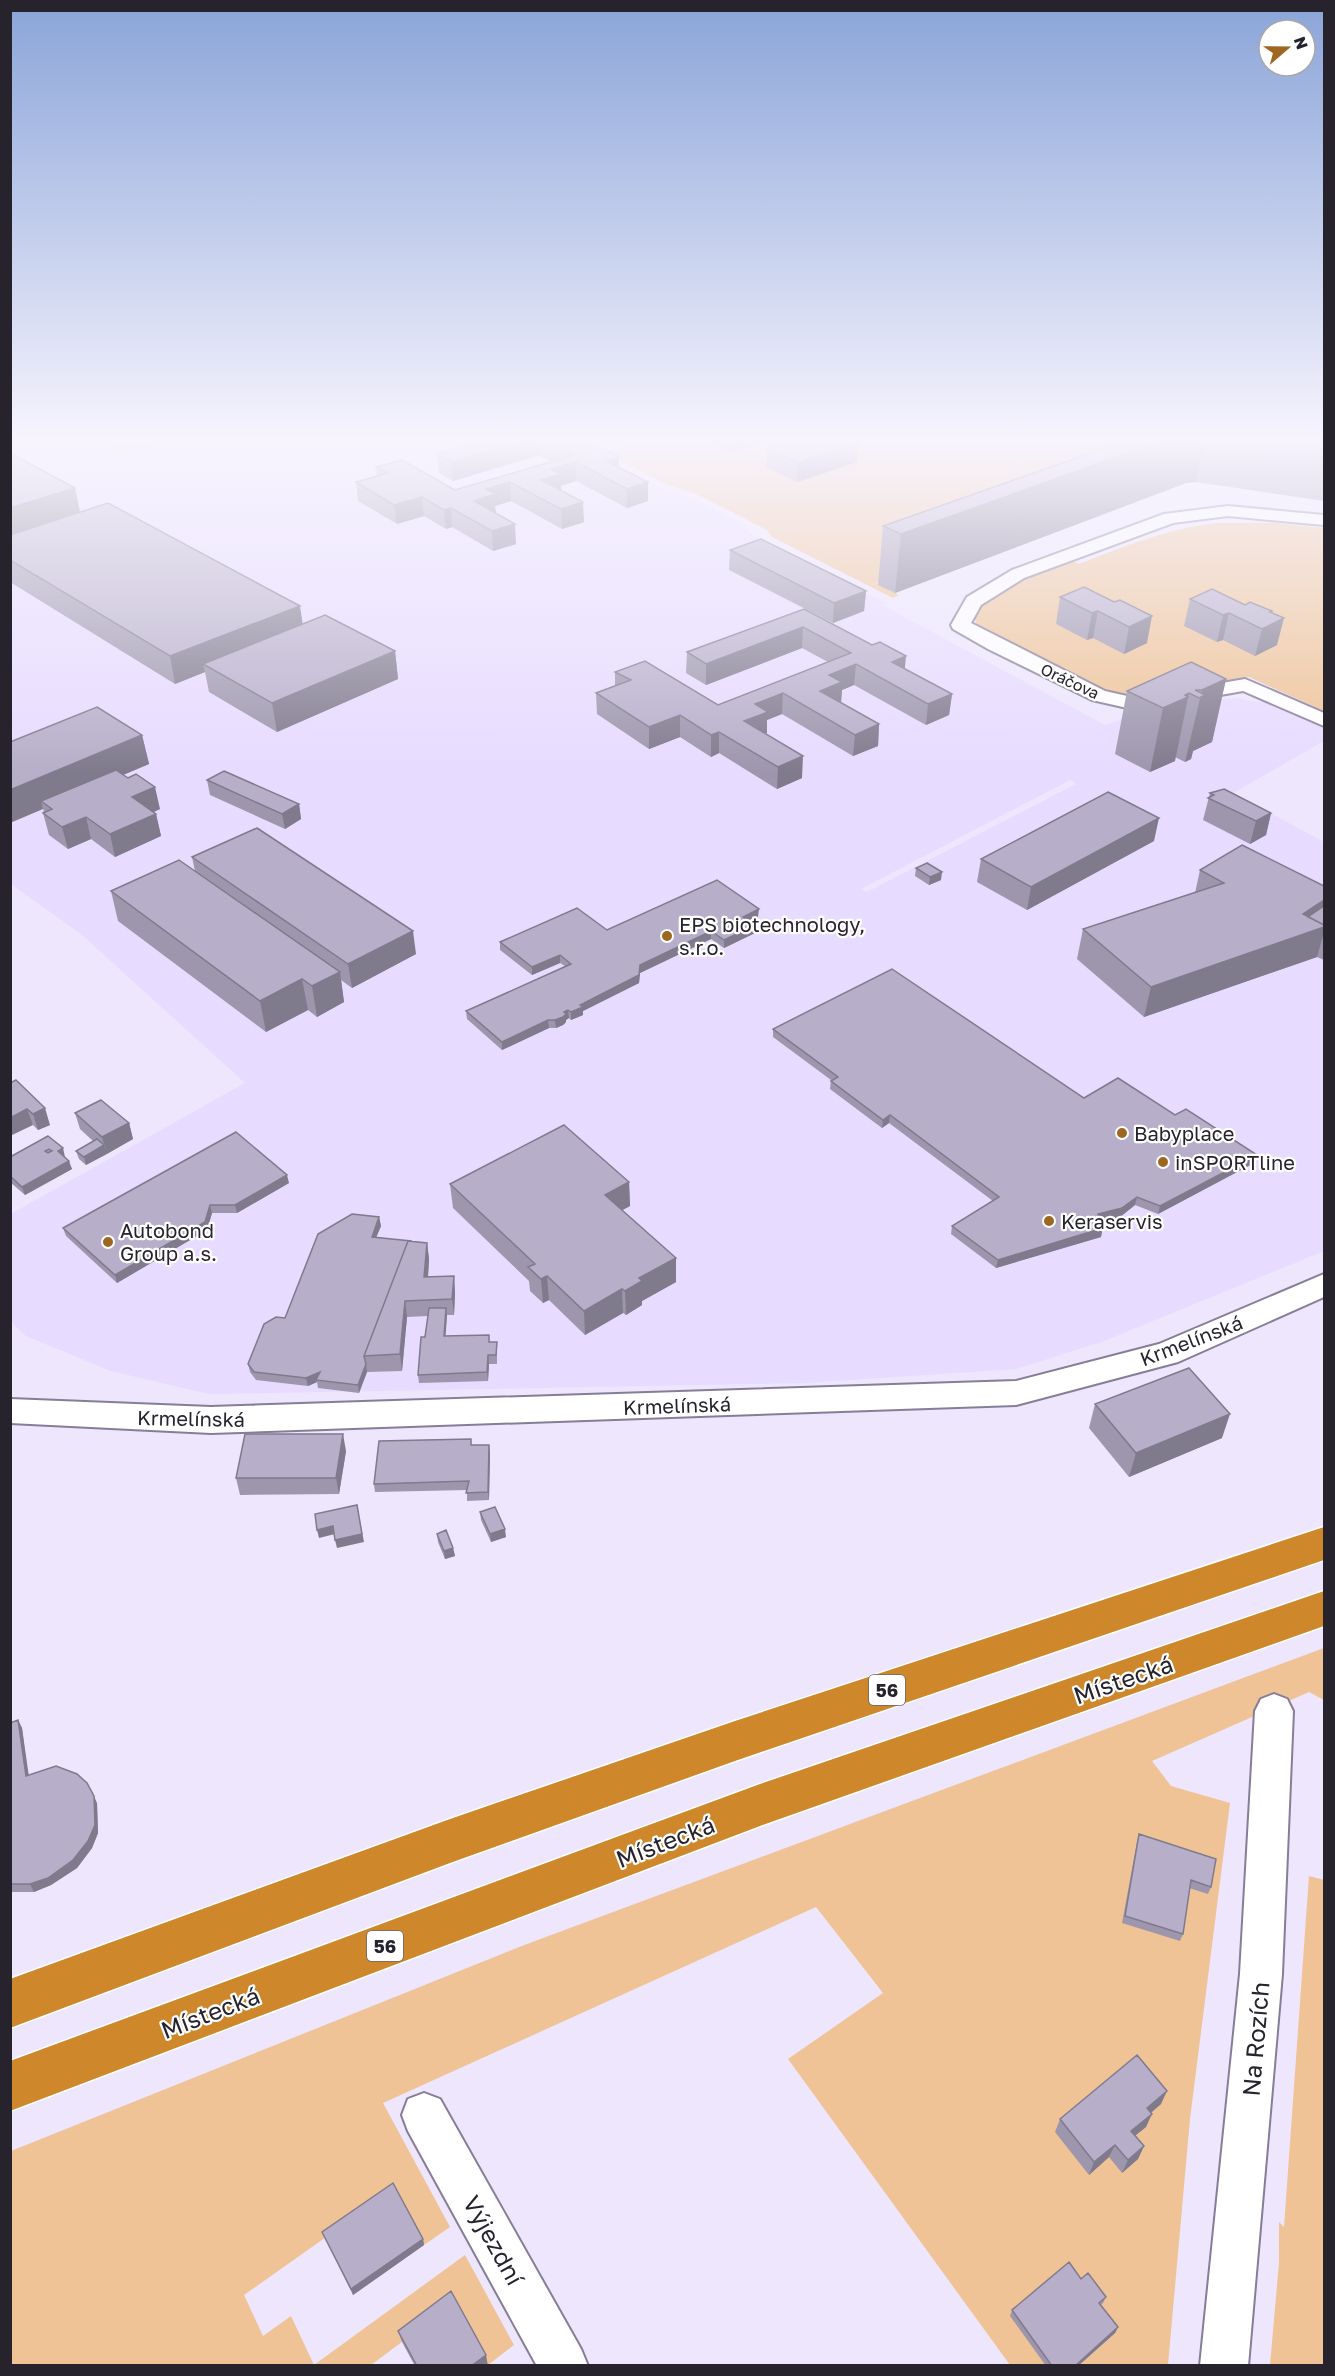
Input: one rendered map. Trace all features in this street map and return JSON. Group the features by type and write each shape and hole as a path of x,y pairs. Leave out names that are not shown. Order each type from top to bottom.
{"highway":[{"name":"56","path":"10,2004 450,1841 691,1756 1324,1544"},
{"name":"Místecká","path":"10,2086 760,1805 1324,1609"}],"street":[{"name":"Oráčova","path":"1079,551 1018,573 974,601 960,625 995,645 1099,696 1136,704 1245,685 1324,720"},
{"name":"Krmelínská","path":"10,1411 222,1420 1016,1393 1167,1354 1324,1285"},
{"name":"Na Rozích","path":"1224,2366 1261,1974 1274,1711"},
{"name":"Výjezdní","path":"424,2115 564,2366"}],"shaded area":[{"path":"11,551 784,551 886,603 882,605 1105,725 1130,717 1214,700 1236,698 1274,704 1324,727 1324,741 1233,793 1324,842 1324,1251 1104,1341 1016,1369 803,1383 209,1394 111,1371 26,1336 11,1322 11,1214 245,1083 81,934 11,884","holes":["1070,780 1076,784 867,892 861,889"]},
{"path":"800,551 962,551 876,583 899,595 893,598"},
{"path":"1112,551 1324,551 1324,711 1249,677 1161,696 1131,696 1092,689 977,626 974,616 992,595 1004,587 1069,559 1079,564"},
{"path":"1324,1648 1324,1700 1309,1692 1152,1761 1171,1786 1230,1803 1190,2119 1168,2365 1010,2365 788,2059 883,1993 816,1907 383,2103 450,2227 424,2245 394,2189 244,2295 263,2336 291,2316 314,2365 11,2365 11,2151 527,1944"},
{"path":"1309,1876 1324,1880 1324,2365 1270,2365 1279,2263 1279,2222 1284,2227"},
{"path":"465,2255 514,2345 488,2365 454,2303 371,2365 314,2365"}],"building":[{"path":"10,551 197,551 300,606 170,656 10,560"},
{"path":"732,551 785,551 866,591 834,603"},
{"path":"1084,587 1114,602 1120,600 1152,616 1129,627 1098,611 1092,613 1060,597"},
{"path":"1212,589 1245,605 1250,602 1284,618 1262,629 1229,613 1223,615 1190,599"},
{"path":"804,609 872,645 880,642 906,656 892,662 952,694 928,704 856,664 829,675 842,682 820,691 879,724 855,735 783,693 755,704 768,712 744,721 803,756 778,767 719,732 711,735 680,715 649,727 596,693 631,680 615,672 645,661 718,705 851,653 803,627 706,664 687,652"},
{"path":"325,615 395,651 272,703 203,664"},
{"path":"1191,662 1226,679 1202,690 1195,690 1205,695 1199,698 1189,693 1185,695 1188,697 1163,708 1127,691"},
{"path":"97,707 142,735 10,790 10,742"},
{"path":"116,770 128,778 136,774 155,787 132,797 156,814 110,834 86,817 62,827 43,813 52,809 41,801"},
{"path":"224,771 299,804 282,814 207,780"},
{"path":"1224,789 1271,813 1256,821 1208,798 1214,795 1210,793"},
{"path":"1108,792 1159,818 1031,887 981,859"},
{"path":"257,828 413,931 348,964 192,857"},
{"path":"1242,845 1324,886 1324,900 1303,914 1324,927 1151,987 1083,929 1224,883 1200,870"},
{"path":"179,860 340,972 312,986 302,979 260,1001 111,891"},
{"path":"927,863 942,872 930,877 916,868"},
{"path":"717,880 759,909 743,917 756,925 724,940 711,931 640,965 639,975 580,1005 583,1007 571,1012 568,1010 564,1012 566,1014 563,1017 548,1020 502,1042 466,1011 571,964 560,955 532,967 500,942 577,908 607,930"},
{"path":"1324,906 1324,925 1308,917"},
{"path":"892,969 1084,1098 1118,1078 1175,1115 1186,1109 1257,1155 1160,1206 1137,1197 1122,1208 1098,1214 1103,1228 998,1260 952,1226 999,1197 890,1115 883,1120 831,1081 838,1077 773,1029"},
{"path":"16,1080 45,1108 33,1114 27,1109 10,1118 10,1083"},
{"path":"101,1100 129,1123 102,1137 75,1113"},
{"path":"564,1125 629,1182 605,1195 676,1258 639,1278 642,1281 625,1291 622,1289 584,1311 547,1276 541,1279 528,1267 535,1264 450,1184"},
{"path":"236,1132 287,1175 235,1205 210,1205 205,1222 115,1275 63,1228"},
{"path":"48,1136 63,1148 58,1151 69,1161 22,1187 10,1176 10,1157"},
{"path":"97,1139 104,1145 84,1157 76,1151"},
{"path":"352,1214 379,1217 372,1237 412,1241 408,1241 364,1356 366,1364 358,1385 316,1380 320,1372 306,1378 254,1372 248,1364 264,1324 276,1317 285,1318 318,1234"},
{"path":"408,1241 427,1243 424,1277 454,1276 452,1299 405,1301 400,1354 364,1356"},
{"path":"429,1308 446,1308 444,1336 489,1335 489,1342 497,1342 496,1355 488,1355 487,1372 418,1375 421,1337 425,1337"},
{"path":"1189,1368 1230,1414 1136,1453 1095,1404"},
{"path":"245,1434 343,1434 336,1478 236,1478"},
{"path":"471,1439 471,1445 489,1445 488,1492 466,1493 469,1481 374,1484 379,1441"},
{"path":"357,1505 362,1534 335,1540 333,1526 317,1530 315,1514"},
{"path":"495,1507 505,1529 490,1534 480,1512"},
{"path":"446,1530 453,1548 444,1551 437,1534"},
{"path":"18,1720 26,1776 56,1766 77,1774 87,1783 94,1796 95,1825 88,1841 73,1860 48,1878 30,1884 10,1884 10,1723"},
{"path":"1139,1834 1216,1859 1211,1887 1191,1880 1183,1934 1125,1916"},
{"path":"1137,2055 1167,2091 1147,2108 1152,2114 1131,2131 1144,2146 1128,2160 1115,2145 1094,2162 1060,2119"},
{"path":"393,2183 423,2239 351,2289 322,2232"},
{"path":"1069,2262 1081,2279 1088,2273 1106,2297 1099,2303 1118,2327 1075,2366 1052,2366 1012,2310"},
{"path":"451,2291 486,2355 471,2366 417,2366 398,2331"}],"place":[{"name":"EPS biotechnology, s.r.o.","path":"667,936"},
{"name":"Babyplace","path":"1122,1133"},
{"name":"inSPORTline","path":"1163,1162"},
{"name":"Keraservis","path":"1049,1221"},
{"name":"Autobond Group a.s.","path":"108,1242"}]}
